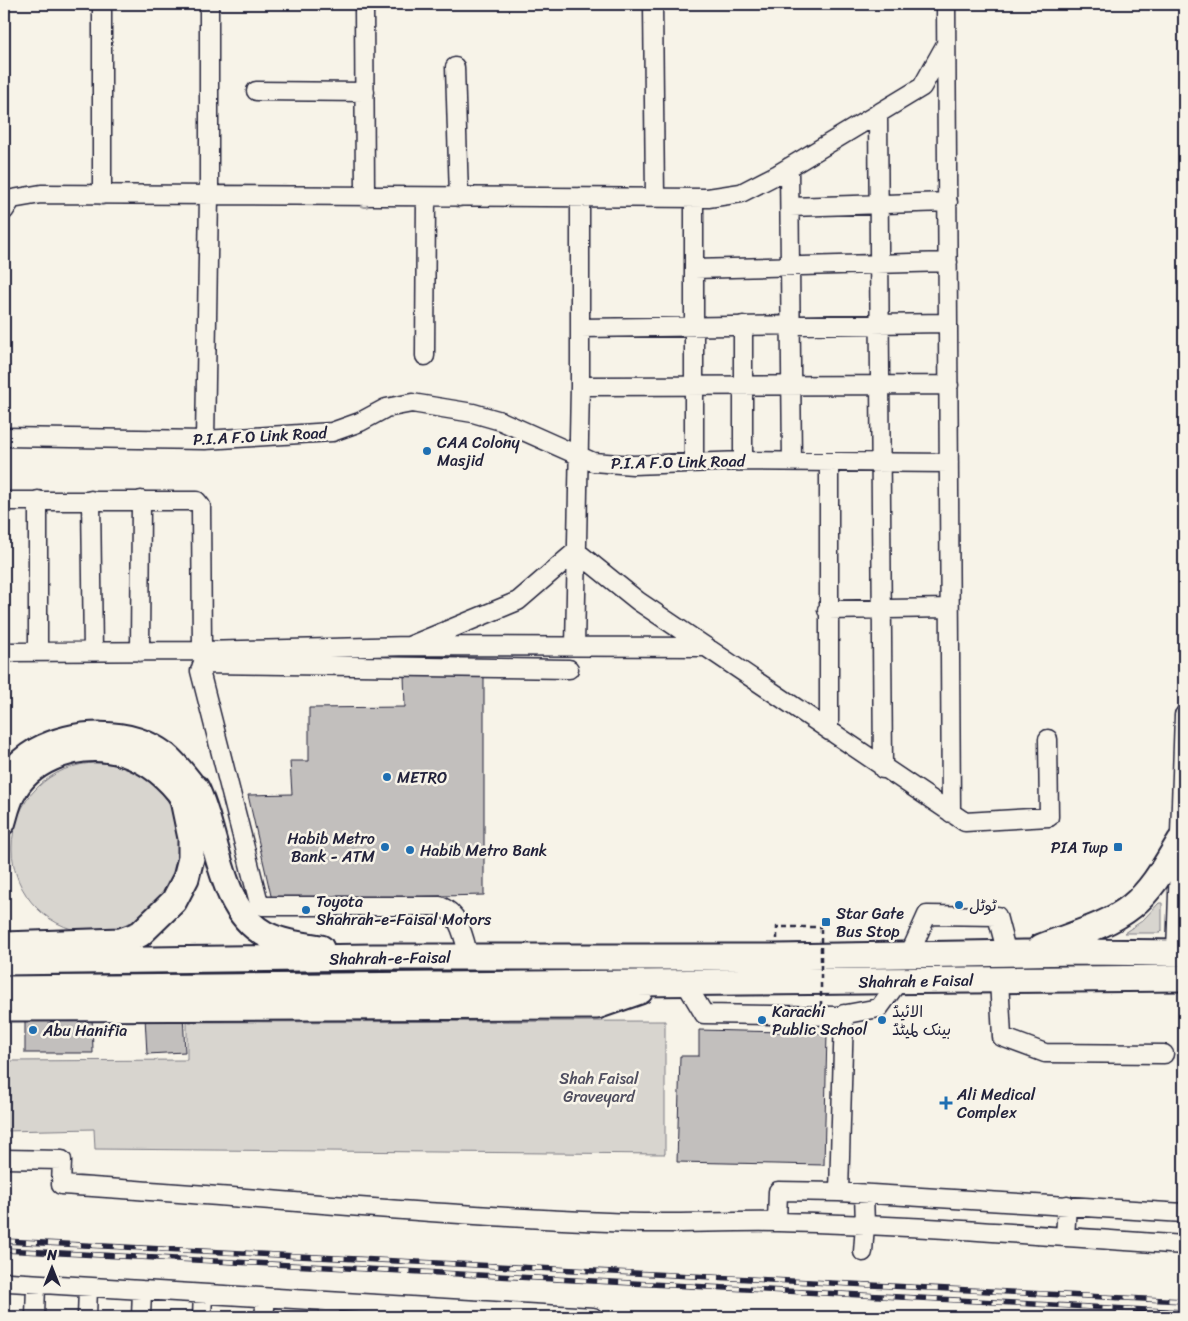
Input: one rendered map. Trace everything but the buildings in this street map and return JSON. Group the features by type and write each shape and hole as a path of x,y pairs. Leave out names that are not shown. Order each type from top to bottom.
{"highway":[{"path":"4,944 121,941 140,934 174,901 186,878 191,858 189,794"},
{"path":"189,794 205,806 225,883 249,921 264,933 284,941 374,957"},
{"path":"1015,954 1112,920 1132,906 1153,884 1180,841"},
{"name":"Shahrah e Faisal","path":"777,957 1180,953"},
{"name":"Shahrah-e-Faisal","path":"4,962 277,960 374,957 777,957"},
{"name":"Shahrah e Faisal","path":"657,984 1180,978"},
{"name":"Shahrah-e-Faisal","path":"4,990 657,984"},
{"path":"4,1008 597,1006 657,984"}],"main road":[{"path":"4,777 34,751 55,741 100,733 123,735 165,753 181,768 189,794"},
{"path":"4,823 14,793 40,764 63,754 91,748 115,750 143,762 189,794"}],"street":[{"path":"102,4 102,195"},
{"path":"205,440 209,196 208,4"},
{"path":"364,4 365,196"},
{"path":"653,4 655,198"},
{"path":"946,4 951,813"},
{"path":"4,211 12,199 41,194 694,198 741,193 789,167 922,87 946,44"},
{"path":"455,67 459,197"},
{"path":"256,91 365,92"},
{"path":"878,113 883,769"},
{"path":"789,167 792,462"},
{"path":"425,356 426,197"},
{"path":"575,647 577,454 580,386 580,198"},
{"path":"694,198 694,462"},
{"path":"790,207 948,202"},
{"path":"694,269 948,262"},
{"path":"580,328 948,323"},
{"path":"743,326 743,461"},
{"path":"580,386 948,384"},
{"name":"P.I.A F.O Link Road","path":"4,437 205,440 332,432 360,422 386,408 412,404 473,413 501,421 593,462 601,463 633,465 743,461 948,463"},
{"path":"828,731 829,463"},
{"path":"38,500 38,652"},
{"path":"91,500 93,652"},
{"path":"140,652 141,500"},
{"path":"4,501 197,501 201,506 202,651"},
{"path":"409,646 518,601 576,551"},
{"path":"576,551 638,601 883,769 965,822 1049,817 1048,739"},
{"path":"827,610 949,608"},
{"path":"4,652 140,652 409,646 707,647"},
{"path":"469,957 462,932 453,914 440,906 262,906 259,903 200,671 202,665 569,669"},
{"path":"1180,953 1180,841 1184,715"},
{"path":"909,955 927,915 997,916 1015,954"},
{"path":"998,979 1002,1037 1045,1053 1164,1054"},
{"path":"686,984 704,1014 844,1014 879,1008 898,982"},
{"path":"840,1192 844,1014"},
{"path":"4,1159 62,1160 62,1185 199,1193 433,1214 612,1223 777,1222 865,1225 1184,1245"},
{"path":"777,1222 778,1191 840,1192 1067,1205 1184,1214"},
{"path":"863,1252 865,1225 864,1194"},
{"path":"1065,1237 1067,1205"},
{"path":"9,1282 266,1298 329,1309 591,1317"},
{"path":"35,1317 36,1284"},
{"path":"87,1317 88,1287"},
{"path":"141,1317 142,1290"},
{"path":"202,1317 203,1294"},
{"path":"264,1317 266,1298"}],"path":[{"path":"777,927 821,927 820,1006"}],"green space":[{"path":"97,763 122,767 137,773 151,782 163,794 172,808 178,823 182,848 178,873 172,888 163,902 151,914 137,923 122,929 97,933 72,929 57,923 43,914 31,902 22,888 16,873 12,848 16,823 22,808 31,794 43,782 57,773 72,767"},
{"path":"1159,903 1162,903 1162,931 1160,933 1124,933 1142,921"},
{"name":"Shah Faisal Graveyard","path":"665,1021 665,1154 95,1149 94,1129 4,1131 5,1061 187,1060 187,1022"}],"railway":[{"path":"4,1241 1184,1301"},
{"path":"4,1250 1184,1312"}],"place":[{"name":"CAA Colony Masjid","path":"427,451"},
{"name":"METRO","path":"387,777"},
{"name":"Habib Metro Bank - ATM","path":"385,847"},
{"name":"PIA Twp","path":"1118,847"},
{"name":"Habib Metro Bank","path":"410,850"},
{"name":"ٹوٹل","path":"959,905"},
{"name":"Toyota Shahrah-e-Faisal Motors","path":"306,910"},
{"name":"Star Gate Bus Stop","path":"826,922"},
{"name":"Karachi Public School","path":"762,1020"},
{"name":"الائیڈ بینک لمیٹڈ","path":"882,1020"},
{"name":"Abu Hanifia","path":"33,1030"},
{"name":"Ali Medical Complex","path":"946,1103"}]}
